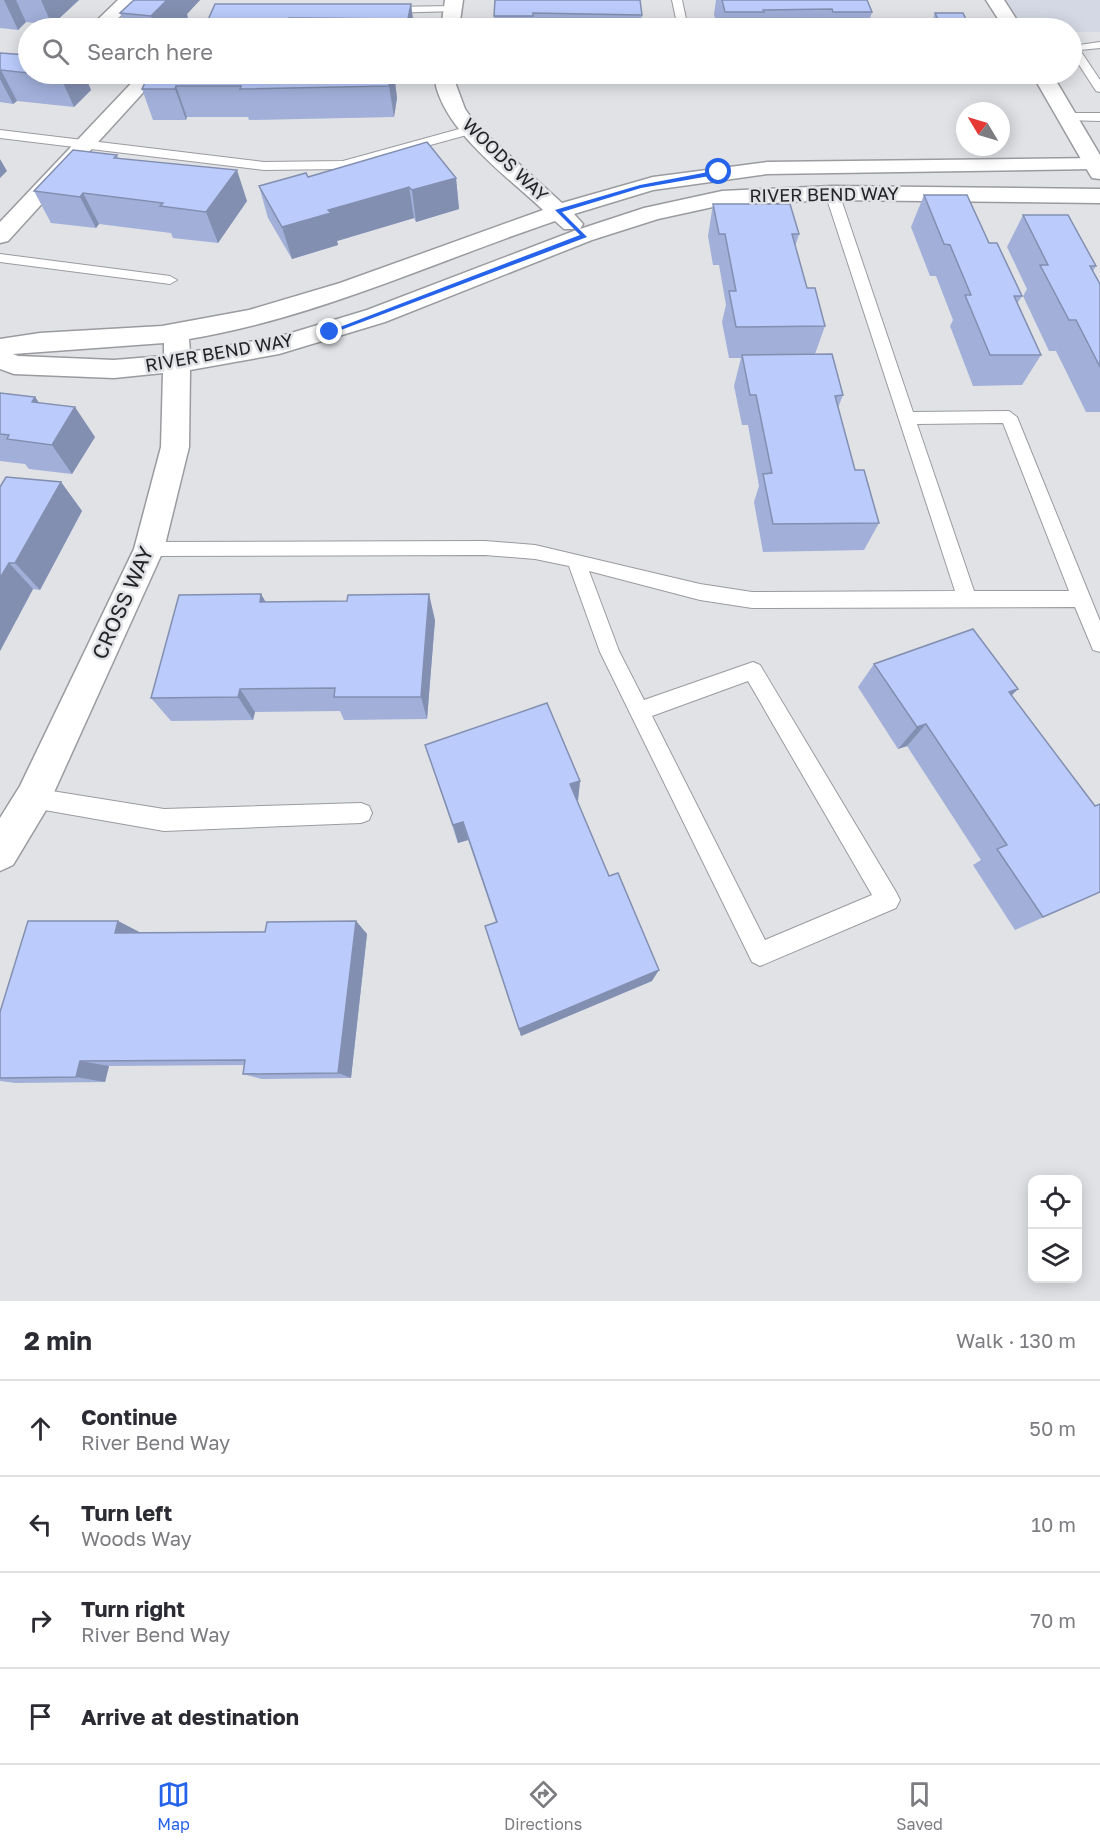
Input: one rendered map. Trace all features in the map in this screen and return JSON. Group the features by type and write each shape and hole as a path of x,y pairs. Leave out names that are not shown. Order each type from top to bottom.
{"street":[{"path":"109,18 128,0"},
{"path":"995,0 1007,18"},
{"path":"0,236 141,84"},
{"name":"WOODS WAY","path":"445,84 455,110 470,130 584,236"},
{"path":"1049,84 1070,117 1097,168"},
{"name":"RIVER BEND WAY","path":"0,358 14,365 72,369 177,348 249,319 317,300 558,212 640,187 719,172 767,168 1097,168"},
{"name":"RIVER BEND WAY","path":"0,348 26,341 108,340 177,348 279,345 330,332 584,236 652,213 722,198 832,193 1100,196"},
{"name":"CROSS WAY","path":"0,852 33,798 149,549 175,447 177,348"}],"lane":[{"path":"677,0 681,18"},
{"path":"372,10 453,5"},
{"path":"1082,46 1100,45"},
{"path":"1082,61 1100,89"},
{"path":"1070,117 1100,117"},
{"path":"0,134 264,166 343,165 470,130"},
{"path":"832,193 967,599"},
{"path":"0,258 170,280"},
{"path":"907,418 1010,417 1100,645"},
{"path":"149,549 485,548 535,552 576,560 690,590 752,600 1081,599"},
{"path":"576,560 610,652 760,954 888,900 753,671 640,711"},
{"path":"33,798 164,820 362,813"}],"shaded area":[{"path":"995,0 1100,0 1100,32 1082,32 1082,18 1007,18"}],"building":[{"path":"134,0 167,0 151,16 120,13"},
{"path":"495,0 640,0 642,15 533,13 533,16 494,16"},
{"path":"722,0 867,0 872,12 833,12 832,9 725,12"},
{"path":"215,4 411,4 408,18 209,18"},
{"path":"935,13 963,13 965,18 937,18"},
{"path":"0,53 18,54 18,72 0,71"},
{"path":"144,84 389,84 389,86 240,89 241,86 176,86 175,89 142,89"},
{"path":"427,142 456,178 412,190 409,187 328,210 331,213 282,227 259,186 306,173 308,177"},
{"path":"73,150 117,155 114,158 237,170 206,212 160,206 163,203 83,193 80,197 34,191"},
{"path":"924,195 967,195 989,243 997,243 1022,296 1014,296 1041,355 990,355 965,295 971,295 950,245 944,244"},
{"path":"713,204 790,204 799,234 792,234 807,288 815,288 825,326 736,327 729,291 736,291 725,234 719,234"},
{"path":"1023,215 1068,215 1096,266 1090,266 1100,284 1100,367 1076,320 1069,320 1040,265 1048,265"},
{"path":"832,354 843,395 835,396 855,470 864,470 879,523 773,524 763,474 772,473 756,395 750,395 742,355"},
{"path":"0,393 35,397 32,402 75,407 52,445 7,439 9,435 0,434"},
{"path":"6,477 61,482 15,563 9,563 0,578 0,487"},
{"path":"261,594 260,602 347,601 348,595 429,594 421,697 334,697 335,688 240,689 238,697 151,698 179,595"},
{"path":"973,629 1018,689 1009,692 1095,806 1100,804 1100,892 1043,917 997,849 1007,845 926,724 917,727 874,664"},
{"path":"547,703 580,781 570,784 609,876 618,873 659,970 519,1029 485,926 497,922 463,822 453,825 425,745"},
{"path":"28,921 118,921 115,933 265,932 267,922 356,921 338,1073 243,1074 245,1060 80,1061 76,1077 0,1078 0,1012"}],"route":[{"path":"330,332 584,236 558,212 640,187 719,172"}]}
